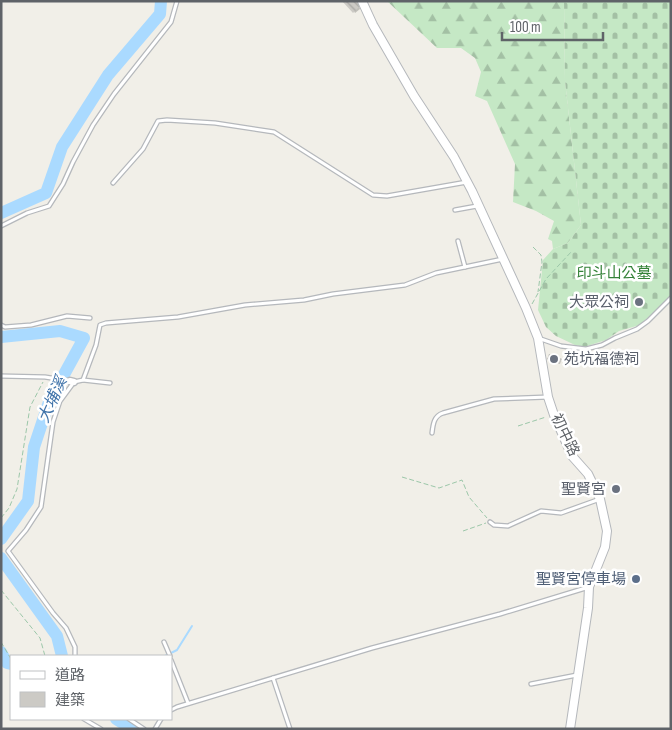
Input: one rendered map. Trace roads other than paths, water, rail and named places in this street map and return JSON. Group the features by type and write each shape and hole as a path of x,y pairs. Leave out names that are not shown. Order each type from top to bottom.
{"street":[{"name":"初中路","path":"362,1 373,26 414,96 454,157 479,205 538,338 548,397 554,415 572,456 588,474 600,499 607,531 605,547 589,587 570,729"}],"lane":[{"path":"1,226 27,213 49,206 63,184 93,125 171,22 177,1"},
{"path":"113,183 143,149 158,121 168,120 274,132 372,195 387,196 467,182"},
{"path":"455,210 479,205"},
{"path":"458,240 465,267"},
{"path":"83,380 96,345 100,325 106,322 178,317 245,305 304,300 333,294 405,285 436,273 503,259"},
{"path":"538,338 560,346 586,349 602,346 637,329 671,298"},
{"path":"1,325 5,327 31,324 67,316 90,318"},
{"path":"1,376 45,377 72,381 83,380 110,383"},
{"path":"72,381 60,401 53,422 41,507 26,530 8,551 66,628 75,647 75,655"},
{"path":"432,433 433,424 438,415 444,413 494,399 548,397"},
{"path":"490,522 494,525 508,526 541,511 561,513 600,499"},
{"path":"172,710 188,703 372,648 500,614 589,587"},
{"path":"164,642 170,655"},
{"path":"172,663 188,703"},
{"path":"531,684 578,675"},
{"path":"273,678 290,729"},
{"path":"86,720 101,729"},
{"path":"130,720 144,729"}],"waterway":[{"name":"大埔溪","path":"1,213 46,193 62,147 108,75 160,14 161,1"},
{"name":"大埔溪","path":"1,337 60,331 84,338 49,402 34,447 28,501 1,539"},
{"name":"大埔溪","path":"1,558 57,636 62,655"},
{"path":"167,655 177,650 192,626"},
{"path":"1,652 7,663 10,664"},
{"name":"大埔溪","path":"118,720 132,729"}],"place":[{"name":"大眾公祠","path":"639,302"},
{"name":"苑坑福德祠","path":"554,359"},
{"name":"聖賢宮","path":"616,489"},
{"name":"聖賢宮停車場","path":"636,579"}],"park label":[{"name":"印斗山公墓","path":"614,273"}]}
